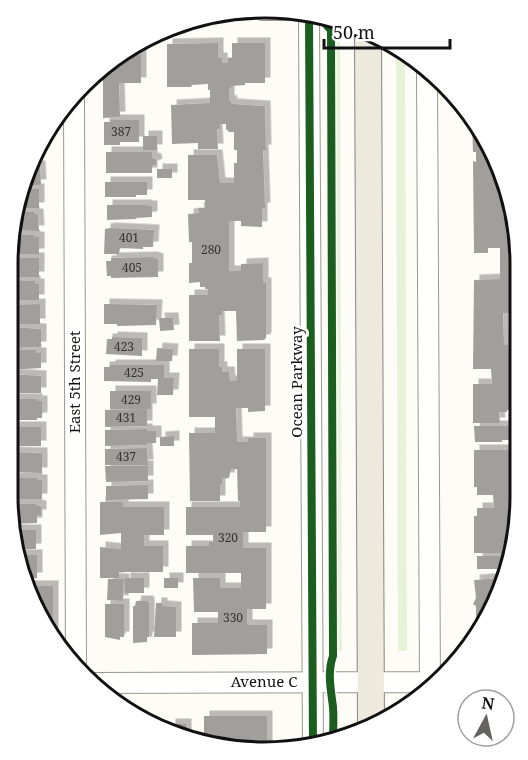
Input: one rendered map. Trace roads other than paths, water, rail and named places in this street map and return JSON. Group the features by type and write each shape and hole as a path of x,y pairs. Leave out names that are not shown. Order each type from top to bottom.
{"main road":[{"path":"368,41 371,718"}],"street":[{"name":"Ocean Parkway","path":"309,22 313,737"},
{"path":"427,80 433,675"},
{"name":"East 5th Street","path":"74,108 75,653"},
{"name":"Avenue C","path":"104,683 370,682 422,684"}]}
